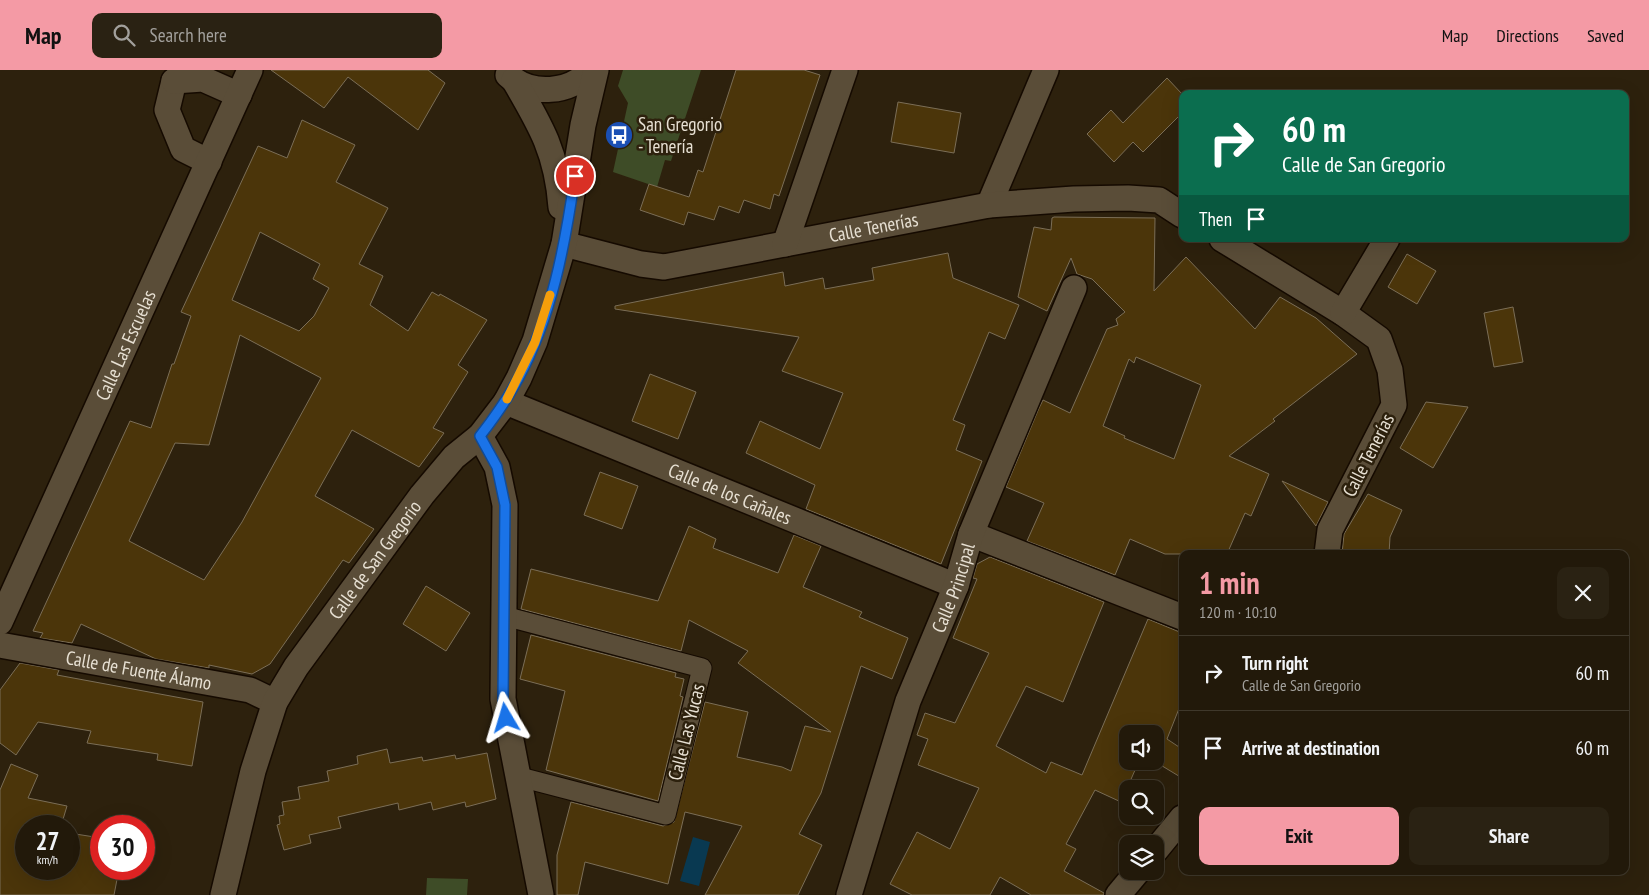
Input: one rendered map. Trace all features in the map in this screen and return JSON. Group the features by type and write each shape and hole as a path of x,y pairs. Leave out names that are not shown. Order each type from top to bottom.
{"street":[{"name":"Calle Las Escuelas","path":"0,622 250,70"},
{"path":"509,75 532,88 551,90 569,86 586,76 591,70"},
{"name":"Calle de San Gregorio","path":"223,895 254,771 275,702 296,667 422,495 454,457 480,436 506,402 535,342 564,244 583,125 596,70"},
{"path":"785,244 844,70"},
{"path":"989,205 1046,70"},
{"name":"Calle de San Gregorio","path":"509,75 547,139 554,156 559,182 564,244"},
{"path":"209,162 183,149 167,110 169,76 203,79 239,95"},
{"name":"Calle Tenerías","path":"564,244 641,264 664,267 989,205 1074,199 1128,198 1159,200 1179,213"},
{"name":"Calle Tenerías","path":"1227,242 1343,313 1379,340 1390,370 1394,405 1330,530 1328,550"},
{"path":"1343,313 1385,242"},
{"name":"Calle Principal","path":"849,895 908,701 956,586 971,534 1074,288"},
{"name":"Calle de los Cañales","path":"506,402 956,586"},
{"path":"480,436 497,467 505,505 503,699 516,776 541,895"},
{"path":"971,534 1179,616"},
{"name":"Calle Las Yucas","path":"504,616 702,668 666,815 516,776"},
{"name":"Calle de Fuente Álamo","path":"0,644 250,690 275,702"},
{"path":"1164,840 1179,822"},
{"path":"1118,895 1130,880"}],"green space":[{"path":"623,70 701,70 671,161 665,160 657,187 613,172 628,103 618,86"},
{"path":"427,878 468,879 467,895 426,895"}],"water":[{"path":"693,837 710,842 699,886 680,881"}],"building":[{"path":"271,70 428,70 445,83 418,130 348,77 324,108"},
{"path":"736,70 804,70 820,75 779,196 774,194 770,209 744,200 739,213 719,206 714,220 688,212 684,225 640,210 649,184 689,197 698,170 703,172"},
{"path":"1167,78 1179,91 1179,116 1143,152 1133,142 1114,162 1087,134 1111,110 1123,123"},
{"path":"898,102 961,113 954,153 891,142"},
{"path":"302,120 355,145 336,182 388,208 359,264 383,276 370,305 408,331 432,292 439,296 440,294 487,320 458,365 468,372 433,428 444,433 419,467 352,430 315,496 374,529 349,563 343,560 270,664 252,674 209,665 209,668 156,659 81,624 72,643 40,638 43,633 33,631 130,421 151,428 172,364 174,364 191,316 181,312 258,146 287,158","holes":["260,232 320,264 313,279 329,288 314,316 299,331 232,300","240,335 321,378 242,522 204,580 129,541 175,443 209,445"]},
{"path":"1054,217 1155,218 1154,291 1186,257 1255,329 1280,297 1316,318 1357,354 1273,419 1275,421 1229,456 1269,474 1251,516 1245,513 1229,550 1179,550 1179,554 1165,554 1130,539 1115,575 1027,541 1044,503 1006,487 1039,408 1043,400 1070,413 1107,329 1118,325 1116,319 1125,312 1092,279 1077,274 1071,258 1047,311 1018,297 1034,227 1051,230 1052,218","holes":["1136,357 1201,385 1174,459 1124,438 1125,436 1103,426 1129,359 1134,363"]},
{"path":"948,253 953,278 1019,305 1005,339 989,332 953,420 965,425 956,450 982,461 941,564 806,509 815,485 746,453 760,421 820,449 843,393 782,371 799,337 615,309 615,306 783,272 785,286 823,278 825,289 874,280 872,268"},
{"path":"1407,254 1436,271 1417,304 1388,287"},
{"path":"1513,307 1523,362 1494,367 1484,313"},
{"path":"650,374 696,392 678,439 632,421"},
{"path":"1426,402 1468,407 1433,468 1400,448"},
{"path":"600,472 638,486 622,529 584,515"},
{"path":"1282,481 1328,502 1316,526"},
{"path":"1368,494 1402,510 1390,537 1389,550 1342,550 1344,534"},
{"path":"689,526 716,539 713,548 778,573 794,535 821,546 803,587 862,612 859,617 908,638 892,679 861,666 821,793 799,834 822,845 798,895 705,895 742,826 685,812 668,884 585,862 578,895 557,895 557,855 571,802 663,826 674,822 705,702 748,712 737,757 782,767 791,771 805,726 831,732 738,663 748,651 689,620 681,651 521,609 531,569 658,601"},
{"path":"990,557 1104,602 1063,702 1026,686 996,746 1046,773 1051,762 1082,775 1148,619 1179,632 1179,709 1167,739 1179,747 1179,776 1164,767 1164,725 1119,725 1119,770 1135,770 1131,780 1119,780 1119,801 1095,790 1066,844 1076,849 1064,871 1104,893 1104,895 1031,895 1000,877 990,895 912,895 890,884 917,832 950,849 979,788 918,765 928,739 917,735 925,713 955,723 989,653 953,638 977,579 973,578 977,564"},
{"path":"426,586 470,613 446,651 403,624"},
{"path":"531,635 676,673 675,677 684,679 680,696 683,697 658,801 546,770 565,691 520,679"},
{"path":"20,663 59,670 57,675 203,702 192,766 157,760 158,754 87,743 91,731 38,722 16,755 0,743 0,690"},
{"path":"387,749 390,763 422,757 423,761 455,755 456,759 487,753 496,799 466,807 465,802 433,810 431,802 399,810 398,803 338,817 341,828 309,835 311,843 284,850 277,825 280,824 279,816 284,815 282,802 300,799 298,787 329,781 327,771 358,764 357,756"},
{"path":"11,764 38,775 28,798 67,806 64,815 15,815 15,880 80,880 80,835 90,836 90,880 117,880 114,895 0,895 0,790"}],"slow traffic":[{"path":"507,399 519,378 535,342 550,295"}],"place":[{"name":"San Gregorio - Tenería","path":"619,135"}],"route":[{"path":"506,718 503,699 505,505 497,467 480,436 506,402 535,342 564,244 575,176"}]}
